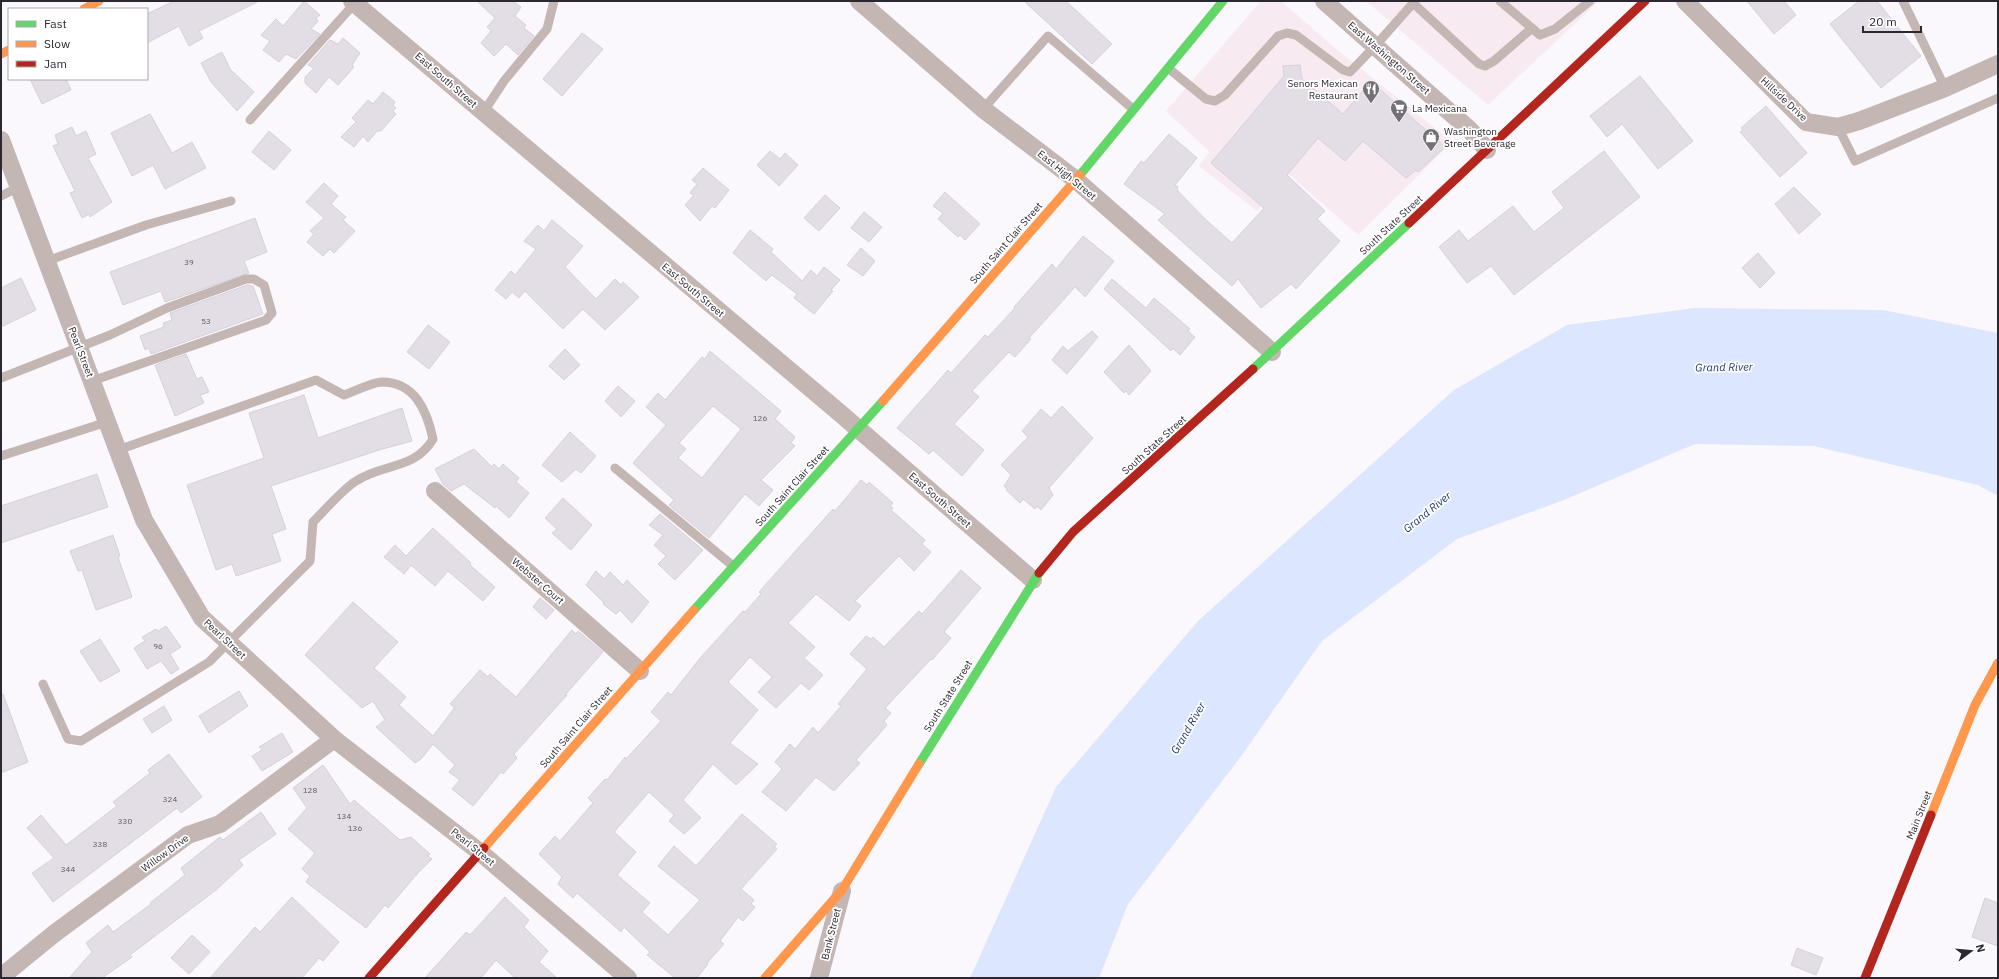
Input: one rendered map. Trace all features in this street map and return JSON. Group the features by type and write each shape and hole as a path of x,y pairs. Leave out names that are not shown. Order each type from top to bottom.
{"street":[{"path":"86,8 99,1"},
{"name":"East High Street","path":"859,1 984,108 1076,180 1272,352"},
{"name":"South Saint Clair Street","path":"369,978 733,566 858,429 1076,180 1167,67 1223,1"},
{"name":"East Washington Street","path":"1324,1 1376,45 1470,130 1487,150"},
{"name":"South State Street","path":"764,978 842,890 1033,580 1073,532 1272,352 1645,1"},
{"name":"Hillside Drive","path":"1685,1 1806,122 1838,127 1859,121 1945,88 1998,64"},
{"name":"East South Street","path":"354,2 858,429 1033,580"},
{"name":"Pearl Street","path":"1,140 144,520 202,618 334,739 480,853 628,978"},
{"name":"Webster Court","path":"436,491 640,671"},
{"name":"Main Street","path":"1865,978 1975,705 1998,662"},
{"name":"Willow Drive","path":"1,977 55,933 188,835 220,824 334,739"},
{"name":"Bank Street","path":"819,978 842,890"}],"lane":[{"path":"483,112 504,81 547,29 554,1"},
{"path":"1500,1 1531,29 1540,35 1556,29 1590,1"},
{"path":"1903,1 1945,88"},
{"path":"250,120 354,2"},
{"path":"1167,67 1206,99 1215,101 1225,95 1278,36 1287,33 1296,36 1343,70 1350,72 1414,2 1479,64 1485,66 1494,61 1531,29"},
{"path":"984,108 1048,36 1133,109"},
{"path":"1838,127 1855,161 1998,98"},
{"path":"1,196 19,188"},
{"path":"47,261 146,225 231,201"},
{"path":"1,378 110,335 167,308 246,279 254,279 264,285 272,313 266,320 92,381"},
{"path":"43,684 68,739 81,741 209,662 310,561 313,522 355,481 388,467 413,460 426,450 433,439 424,407 414,394 399,385 381,382 344,395 316,380 118,450"},
{"path":"1,456 107,422"},
{"path":"615,468 733,566"}],"shaded area":[{"path":"1261,1 1281,1 1329,43 1452,142 1358,235 1289,174 1257,211 1199,166 1210,152 1166,111"},
{"path":"1366,1 1599,1 1488,105"}],"water":[{"name":"Grand River","path":"1695,308 1883,310 1998,333 1998,496 1978,485 1814,446 1695,444 1564,500 1457,539 1322,641 1242,755 1128,904 1099,978 970,978 1056,787 1198,621 1454,390 1567,325"}],"building":[{"path":"174,1 259,1 199,31 203,38 189,46 179,26 148,42 148,14"},
{"path":"304,1 320,15 316,18 318,21 311,29 320,34 296,59 286,54 279,62 263,50 270,41 261,35 276,19 283,26"},
{"path":"477,1 513,1 521,7 515,16 526,25 524,28 534,36 518,55 506,44 494,56 481,43 491,31 487,27 495,18"},
{"path":"1024,1 1066,1 1112,44 1092,64"},
{"path":"1747,1 1784,1 1796,15 1774,34"},
{"path":"1859,1 1877,1 1921,56 1881,88 1830,24"},
{"path":"582,33 603,49 562,96 543,79"},
{"path":"343,38 360,53 352,65 354,67 338,85 329,77 316,93 305,83 305,77 314,68 308,65 330,40 338,44"},
{"path":"222,52 230,69 254,92 237,111 211,82 201,63"},
{"path":"1300,65 1302,79 1343,114 1368,85 1371,88 1375,85 1445,147 1418,172 1416,170 1406,178 1363,141 1345,161 1318,138 1287,175 1325,211 1317,219 1340,241 1296,289 1291,284 1261,308 1238,279 1232,286 1158,220 1165,214 1124,184 1141,161 1144,163 1169,134 1197,158 1175,185 1178,187 1177,190 1204,218 1232,243 1264,208 1211,163 1284,76 1283,66"},
{"path":"1640,76 1693,141 1658,169 1622,124 1607,137 1590,116"},
{"path":"30,80 66,80 71,90 42,104"},
{"path":"383,92 395,102 393,105 396,108 393,111 396,114 381,131 377,131 368,142 363,136 354,147 341,137 356,122 352,118 368,100 373,104"},
{"path":"1766,106 1807,153 1780,177 1740,132 1743,130 1741,128"},
{"path":"150,114 172,153 192,142 206,168 165,189 153,165 132,176 111,133"},
{"path":"72,127 76,136 86,131 96,154 88,158 112,202 90,217 89,214 82,218 70,193 75,191 53,146 58,144 55,135"},
{"path":"269,131 291,150 274,170 252,152"},
{"path":"770,151 780,159 785,153 798,165 779,186 757,165"},
{"path":"1604,151 1640,197 1514,295 1491,266 1467,283 1439,247 1459,230 1468,241 1513,206 1534,232 1564,208 1552,192"},
{"path":"703,168 729,190 715,208 712,206 700,221 685,205 694,195 690,193 697,184 692,180"},
{"path":"324,183 338,196 331,204 346,217 343,220 355,231 334,253 330,249 323,256 307,242 314,234 310,231 324,218 306,202"},
{"path":"1794,187 1821,214 1799,234 1775,204"},
{"path":"945,192 980,224 965,240 960,235 958,237 938,219 943,213 933,206"},
{"path":"825,195 840,208 819,231 804,218"},
{"path":"864,212 882,227 869,242 851,228"},
{"path":"255,218 267,252 244,261 249,273 165,302 161,291 123,305 110,272"},
{"path":"552,220 583,246 565,267 596,299 615,279 621,285 623,282 639,297 605,330 583,309 563,329 525,291 519,298 512,292 506,299 495,290 511,271 515,275 536,249 524,241 538,225 544,231"},
{"path":"750,230 773,249 771,252 802,281 811,270 817,276 824,267 840,280 814,314 794,298 797,294 772,275 766,281 733,253"},
{"path":"1083,236 1114,261 1085,297 1075,287 1029,338 1031,339 1015,357 1009,352 972,391 979,397 954,424 984,450 962,476 933,450 929,454 897,428 948,370 951,373 985,335 988,337 1052,264 1056,269"},
{"path":"861,248 875,261 863,276 847,265"},
{"path":"1758,253 1775,273 1760,288 1742,268"},
{"path":"21,278 36,310 1,327 1,288"},
{"path":"1112,279 1146,308 1154,298 1190,329 1188,331 1195,337 1180,355 1172,348 1171,351 1104,289"},
{"path":"247,285 253,286 263,314 151,354 149,348 145,350 140,336 164,327 163,323 172,320 170,313"},
{"path":"428,325 450,342 429,369 407,352"},
{"path":"1092,331 1098,337 1067,374 1052,360 1063,346 1068,351"},
{"path":"1129,345 1151,371 1129,395 1126,391 1124,393 1104,372"},
{"path":"565,349 580,365 564,380 549,366"},
{"path":"710,351 781,411 775,419 795,437 791,443 795,446 761,480 773,490 759,506 745,494 709,538 669,505 674,500 633,463 666,425 646,407 658,393 665,400 702,357 705,359","holes":["713,406 741,429 702,478 678,458 686,449 679,443"]},
{"path":"186,354 197,379 202,377 209,392 200,395 204,403 175,416 155,365"},
{"path":"618,386 635,401 621,417 605,401"},
{"path":"304,395 318,438 402,408 412,441 379,450 271,486 286,529 272,534 281,561 236,576 232,564 216,570 187,485 264,458 249,413"},
{"path":"1062,406 1093,438 1049,488 1053,495 1041,510 1037,506 1035,509 1023,499 1020,503 1006,490 1007,489 1004,486 1011,475 1001,465 1028,437 1022,431 1041,409 1051,418"},
{"path":"570,432 596,456 581,473 576,469 562,482 542,465"},
{"path":"474,449 492,467 494,464 499,469 503,464 519,478 516,482 529,493 509,518 496,506 495,508 464,484 451,491 443,484 435,469"},
{"path":"97,474 108,507 1,543 1,506"},
{"path":"861,480 867,485 869,482 893,503 890,506 893,508 891,510 925,540 922,544 931,552 914,571 899,556 855,601 861,606 849,621 816,594 788,623 815,647 804,658 823,675 809,690 801,683 776,708 758,692 772,677 750,657 728,682 758,710 730,743 758,764 736,785 713,764 683,800 701,818 684,834 669,821 674,815 649,792 614,832 636,852 617,875 650,903 642,912 668,935 700,900 658,866 674,846 696,866 742,814 777,844 774,846 777,849 741,889 754,900 751,904 755,907 743,921 738,917 720,941 724,944 707,963 708,964 697,978 675,978 647,955 650,952 624,927 621,932 577,893 573,898 558,884 562,877 539,854 555,836 560,841 593,803 588,798 605,779 607,780 625,757 626,759 661,721 651,712 668,692 671,695 701,657 743,611 745,612 761,594 759,592 833,509 835,511"},
{"path":"563,498 592,525 571,550 552,533 557,529 545,518"},
{"path":"660,514 703,550 675,580 658,564 666,556 654,545 663,535 649,525"},
{"path":"433,528 471,563 470,565 495,587 483,601 448,571 435,586 411,565 404,574 384,557 395,545 406,556"},
{"path":"113,535 120,556 118,557 132,597 96,610 82,570 78,571 70,551"},
{"path":"961,570 981,588 944,632 951,638 932,660 931,659 885,708 891,713 884,721 887,725 856,760 860,763 834,791 816,777 786,811 762,792 782,769 775,762 790,744 795,749 813,727 818,733 841,706 838,704 867,669 850,654 866,636 871,639 873,637 884,647 919,611 922,614"},
{"path":"596,571 604,579 610,572 623,585 627,580 649,602 632,623 620,610 616,614 603,604 604,603 586,585"},
{"path":"540,598 554,610 546,619 533,607"},
{"path":"353,602 398,642 374,668 406,697 399,705 433,736 453,710 454,707 450,704 480,670 488,677 490,674 516,697 572,630 576,634 578,631 603,652 514,754 517,758 503,774 501,772 473,806 452,789 460,780 449,772 455,765 433,744 421,759 415,763 376,727 385,720 373,701 362,708 305,655"},
{"path":"166,626 181,647 170,654 179,669 171,674 161,661 147,669 134,648 145,641 142,637 156,629 158,631"},
{"path":"100,639 120,671 100,682 80,651"},
{"path":"239,691 248,706 209,733 199,716"},
{"path":"1,694 3,694 28,762 1,773"},
{"path":"164,706 172,720 152,733 143,719"},
{"path":"282,733 293,752 262,771 252,756 262,750 259,747"},
{"path":"169,754 202,797 181,813 177,808 53,902 32,873 54,858 27,828 41,815 66,845 117,806 113,802 150,773 148,770"},
{"path":"323,765 350,804 354,800 400,840 411,837 430,854 428,856 432,859 388,908 385,905 366,928 306,882 310,876 302,869 315,853 288,829 307,808 293,788"},
{"path":"261,812 276,834 239,860 243,865 216,890 130,955 132,957 102,978 69,978 92,952 86,943 108,925 113,932 151,904 150,903 185,875 181,868 220,837 223,840"},
{"path":"292,897 339,942 323,961 319,958 302,978 210,978 255,927 260,932"},
{"path":"505,897 529,920 524,927 548,951 539,962 557,978 515,978 496,960 481,978 425,978 466,932 470,935"},
{"path":"1985,898 1998,903 1998,946 1972,937"},
{"path":"192,935 210,952 189,974 171,958"},
{"path":"1797,948 1823,958 1816,975 1791,965"}],"traffic: fast":[{"path":"1080,175 1223,1"},
{"path":"1253,369 1409,223"},
{"path":"694,610 883,401"},
{"path":"919,764 1039,573"}],"traffic: slow":[{"path":"86,8 99,1"},
{"path":"1,54 8,50"},
{"path":"883,401 1080,175"},
{"path":"484,848 694,610"},
{"path":"1931,815 1975,705 1998,663"},
{"path":"765,978 842,890 919,764"}],"traffic: jam":[{"path":"1409,223 1645,1"},
{"path":"1039,573 1073,532 1253,369"},
{"path":"1865,978 1931,815"},
{"path":"369,978 484,848"}],"place":[{"name":"Senors Mexican Restaurant","path":"1371,104"},
{"name":"La Mexicana","path":"1399,123"},
{"name":"Washington Street Beverage","path":"1431,152"}]}
